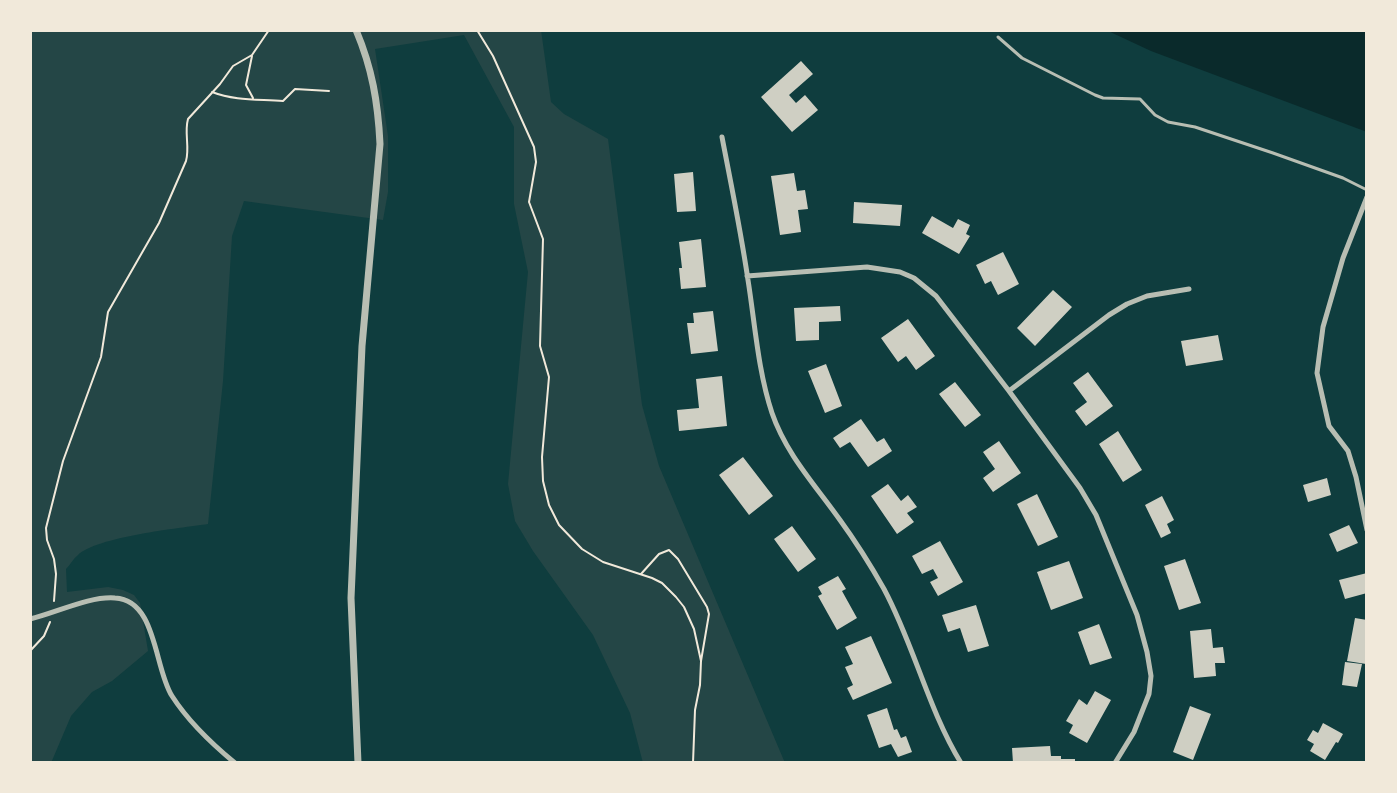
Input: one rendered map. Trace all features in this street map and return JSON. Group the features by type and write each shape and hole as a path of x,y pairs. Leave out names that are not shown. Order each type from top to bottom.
{"street":[{"path":"356,30 370,69 378,110 380,144 362,346 351,598 358,763"},
{"path":"722,137 761,368 773,417 793,456 842,522 883,587 909,644 936,714 962,763"},
{"path":"1367,197 1343,258 1323,327 1317,373 1329,426 1348,451 1367,530"},
{"path":"747,276 867,267 900,272 914,278 936,296 1009,392 1080,488 1096,515 1137,615 1147,652 1150,676 1149,694 1134,732 1115,763"},
{"path":"1009,392 1109,315 1127,304 1146,296 1189,289"},
{"path":"30,619 101,599 117,598 140,609 148,623 160,669 170,694 185,714 235,763"}],"lane":[{"path":"998,38 1022,58 1095,96 1140,99 1155,115 1168,122 1195,127 1273,153 1367,189"}],"path":[{"path":"253,98 246,86 252,55 269,30"},
{"path":"477,30 493,56 534,147 536,162 529,202 543,239 540,346 549,376 542,457 543,481 549,506 559,525 582,549 603,562 641,574 662,584 684,607 694,629 701,661"},
{"path":"30,651 49,627 56,574 46,528 63,461 100,357 108,312 159,224 186,161 189,152 186,124 188,119 233,66 252,55"},
{"path":"212,92 236,99 283,100 296,89 329,91"},
{"path":"641,574 665,550 673,553 707,607 709,614 695,711 693,763"}],"shaded area":[{"path":"30,30 541,30 551,102 564,114 608,139 642,405 659,466 785,763 643,763 630,713 593,635 533,551 515,521 508,484 528,272 514,204 514,127 464,35 375,49 388,136 388,192 383,220 244,201 232,236 223,381 208,524 139,534 102,543 78,555 66,569 67,592 108,587 134,595 140,603 148,651 112,681 92,692 71,716 51,763 30,763"},
{"path":"1106,30 1367,30 1367,132 1151,51"}],"building":[{"path":"801,61 813,74 789,95 796,103 805,95 818,110 792,132 761,97"},
{"path":"693,172 696,211 677,212 674,174"},
{"path":"794,173 797,191 805,190 808,209 798,210 801,232 780,235 771,176"},
{"path":"854,202 902,205 900,226 853,223"},
{"path":"932,216 953,228 958,219 970,225 966,234 970,236 959,254 922,233"},
{"path":"701,239 706,287 681,289 679,268 682,268 679,242"},
{"path":"1003,252 1019,284 998,295 991,281 985,284 976,265"},
{"path":"1053,290 1072,307 1035,346 1017,328"},
{"path":"840,306 841,321 819,322 819,340 796,341 794,308"},
{"path":"713,311 718,351 691,354 687,323 694,323 693,313"},
{"path":"908,319 935,356 916,370 906,356 898,362 881,338"},
{"path":"1218,335 1223,360 1186,366 1181,341"},
{"path":"826,364 842,406 825,413 808,371"},
{"path":"1088,372 1113,406 1086,426 1075,411 1087,402 1073,383"},
{"path":"722,376 727,426 679,431 677,410 699,408 696,379"},
{"path":"955,382 981,415 965,427 939,394"},
{"path":"861,419 877,442 884,438 892,451 868,467 850,442 840,448 833,438"},
{"path":"1118,431 1142,470 1123,482 1099,444"},
{"path":"999,441 1021,473 993,492 983,478 995,469 983,452"},
{"path":"743,457 773,496 749,515 719,475"},
{"path":"1327,478 1331,495 1308,502 1303,485"},
{"path":"888,484 901,501 908,495 917,507 907,513 914,522 897,534 871,496"},
{"path":"1037,494 1058,537 1038,546 1017,504"},
{"path":"1162,496 1174,520 1167,524 1171,533 1161,538 1145,505"},
{"path":"1349,525 1358,543 1337,552 1329,534"},
{"path":"792,526 816,559 798,572 774,539"},
{"path":"940,541 963,582 938,596 930,582 938,578 933,569 922,574 912,556"},
{"path":"1185,559 1201,603 1179,610 1164,566"},
{"path":"1069,561 1083,598 1051,610 1037,572"},
{"path":"1367,573 1367,593 1345,599 1339,580"},
{"path":"838,576 846,589 842,591 857,618 837,630 818,596 822,594 818,587"},
{"path":"976,605 989,646 968,652 960,628 948,632 942,615"},
{"path":"1355,618 1367,620 1366,664 1347,661"},
{"path":"1099,624 1112,658 1090,665 1078,632"},
{"path":"1211,629 1213,648 1223,647 1225,663 1215,663 1216,676 1194,678 1190,631"},
{"path":"871,636 892,683 853,700 847,688 853,685 845,667 853,664 845,647"},
{"path":"1345,662 1362,664 1357,687 1342,685"},
{"path":"1095,691 1111,700 1087,743 1069,733 1073,725 1066,721 1079,699 1087,705"},
{"path":"1190,706 1211,714 1193,760 1173,752"},
{"path":"887,708 894,730 897,729 901,738 906,736 912,752 898,757 891,744 879,748 867,715"},
{"path":"1323,723 1343,734 1325,760 1310,751 1314,744 1307,740 1313,730 1318,733"},
{"path":"1050,746 1051,756 1075,759 1075,763 1013,763 1012,748"}]}
